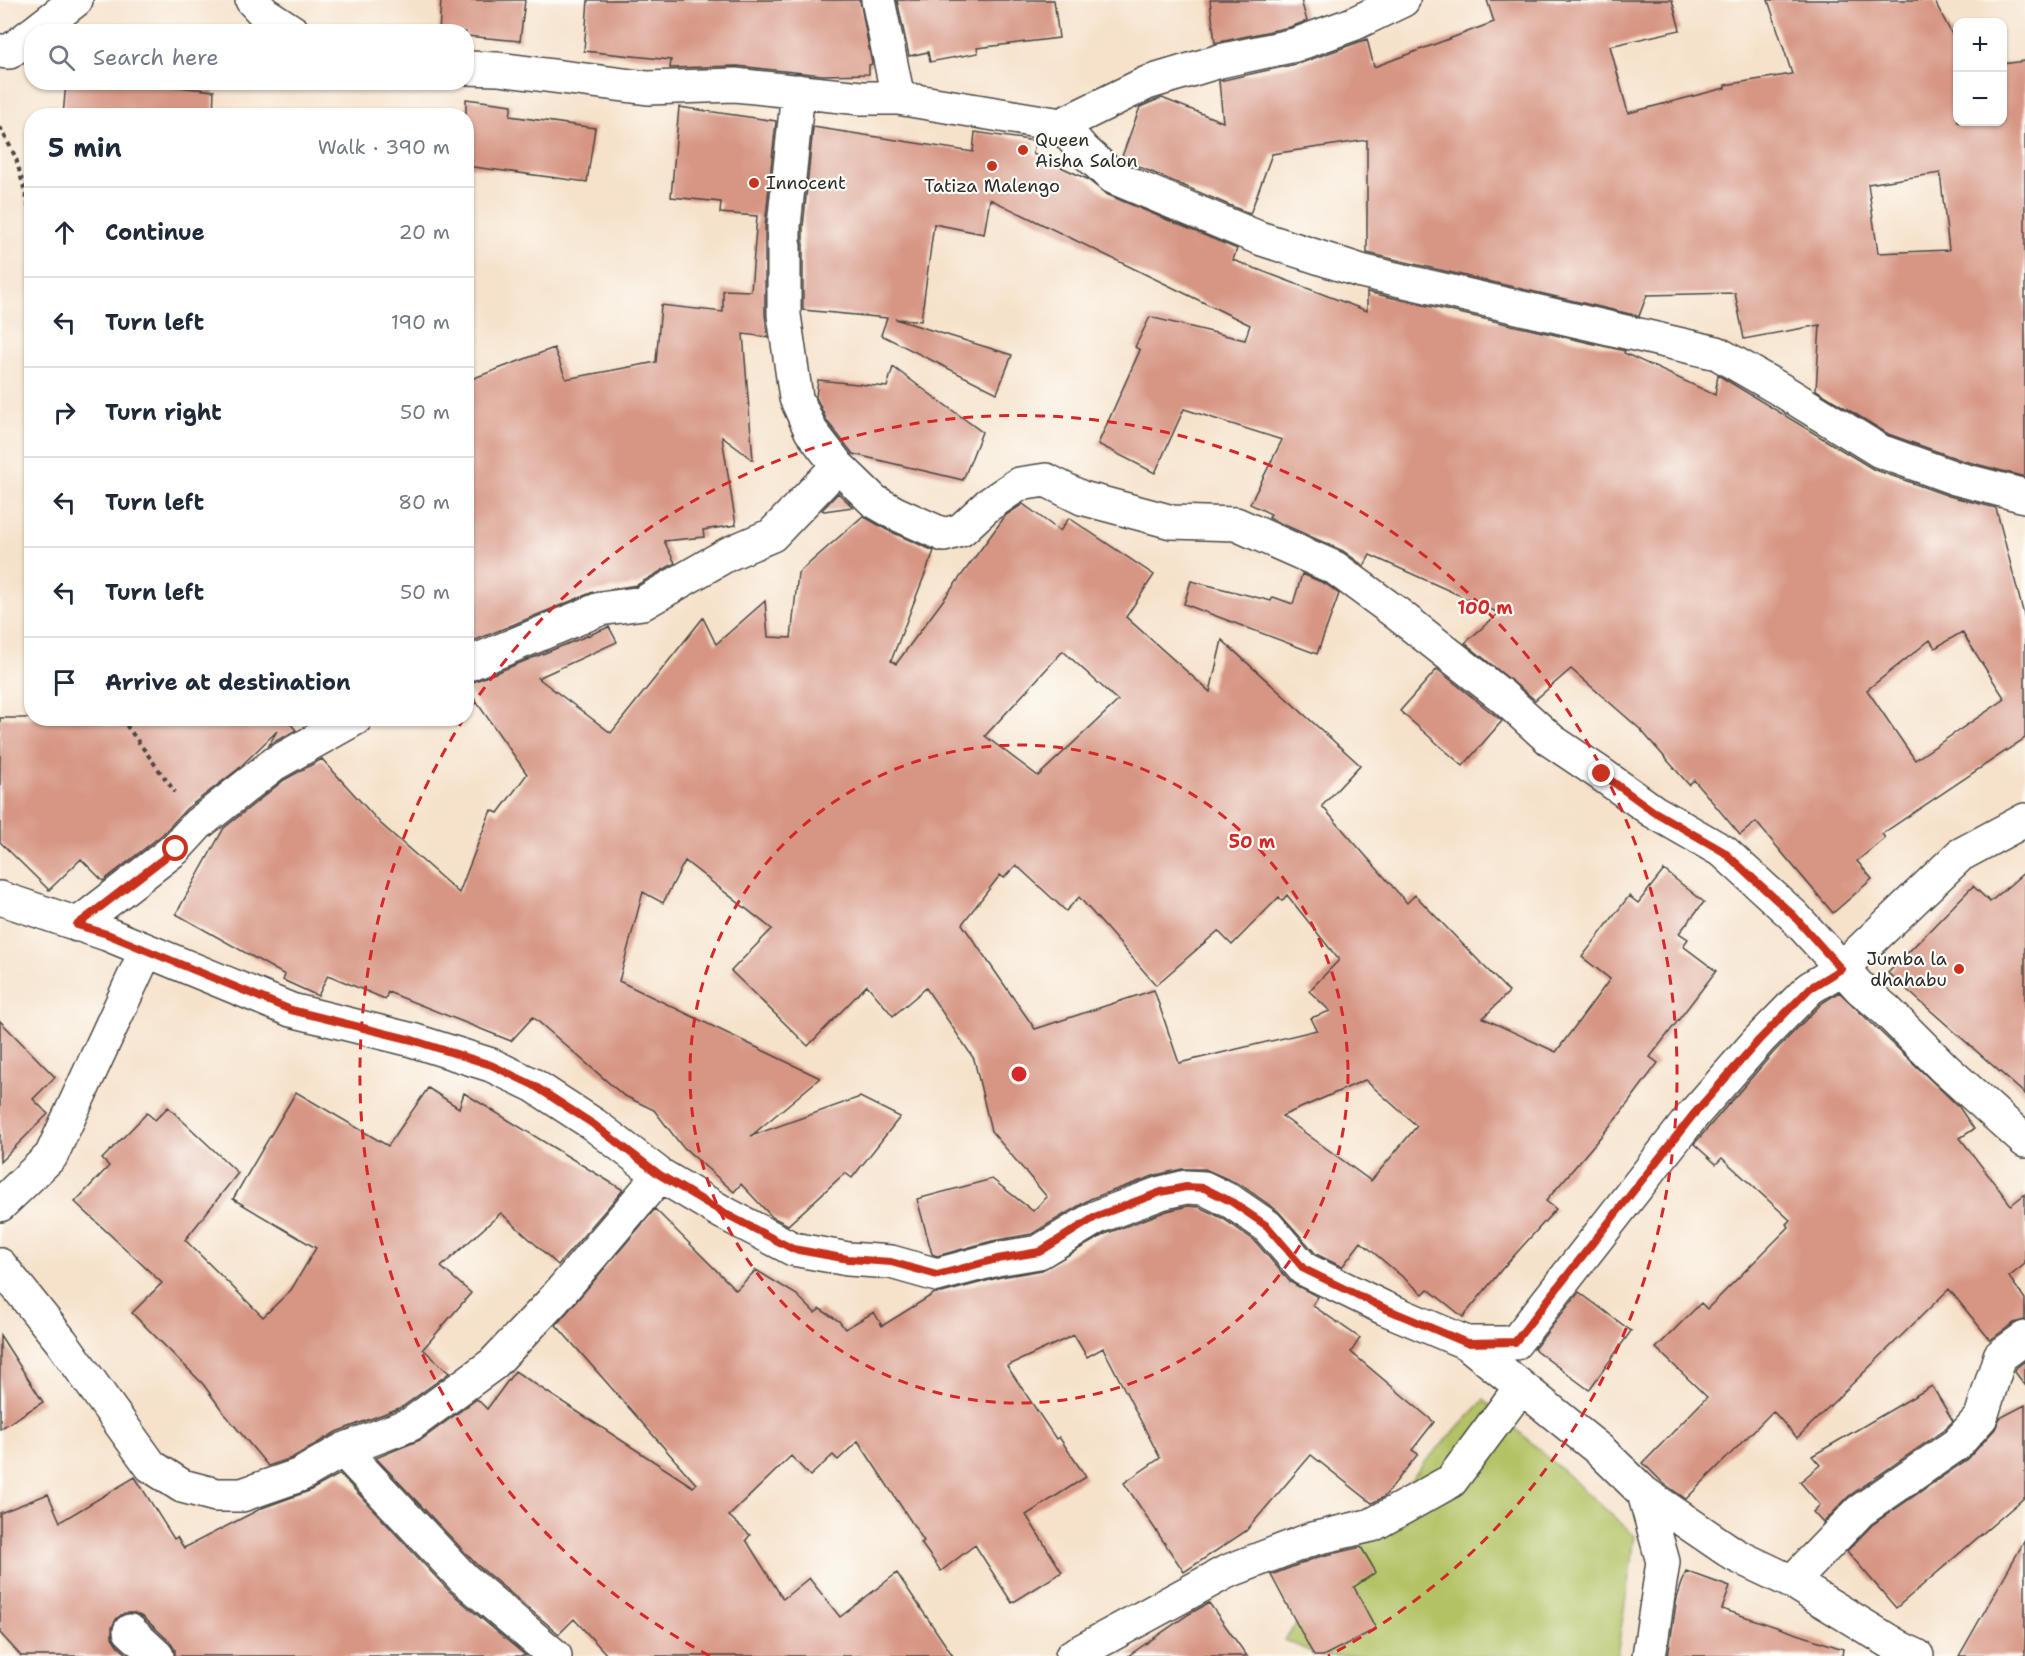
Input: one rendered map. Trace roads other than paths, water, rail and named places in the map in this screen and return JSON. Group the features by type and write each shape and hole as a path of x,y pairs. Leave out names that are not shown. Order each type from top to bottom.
{"street":[{"path":"45,24 76,0"},
{"path":"252,0 264,13 281,24"},
{"path":"878,0 898,98"},
{"path":"474,68 531,72 648,88 735,85 861,98 898,98 1061,125 1148,83 1220,61 1295,45 1353,24 1403,0"},
{"path":"0,51 9,52 24,40"},
{"path":"798,91 784,226 783,315 796,398 811,431 838,466 874,501 894,513 944,535 961,530 988,506 1019,484 1046,480 1082,498 1172,522 1236,524 1335,568 1502,696 1552,741 1653,811 1724,852 1793,915 1841,969 1944,1068 2025,1141"},
{"path":"1061,125 1083,150 1113,177 1259,238 1361,271 1717,354 1783,391 1880,451 1956,478 2025,496"},
{"path":"474,662 600,609 643,603 728,554 772,535 838,466"},
{"path":"77,925 176,849 198,824 274,764 342,726"},
{"path":"1467,1343 1515,1342 1693,1115 1759,1040 1810,988 1841,969 1960,855 2025,820"},
{"path":"0,898 107,934 291,1010 412,1040 491,1065 533,1085 593,1124 660,1175 722,1212 793,1249 848,1259 891,1262 937,1275 997,1259 1039,1252 1097,1216 1161,1192 1186,1187 1204,1188 1232,1202 1267,1226 1304,1269 1384,1308 1467,1343 1602,1452 1644,1493 1735,1555 1792,1582 1917,1656"},
{"path":"0,1205 51,1156 146,951"},
{"path":"0,1265 61,1341 151,1466 182,1486 216,1495 242,1495 300,1475 344,1450 411,1424 493,1364 552,1302 660,1175"},
{"path":"1792,1582 1860,1511 1957,1444 1981,1417 2000,1356 2025,1338"},
{"path":"1072,1656 1226,1572 1312,1539 1372,1525 1450,1481 1521,1387"},
{"path":"344,1450 464,1578 555,1656"},
{"path":"1644,1493 1663,1562 1649,1656"},
{"path":"130,1631 157,1656"}],"place":[{"name":"Queen Aisha Salon","path":"1023,150"},
{"name":"Tatiza Malengo","path":"992,166"},
{"name":"Innocent","path":"754,183"},
{"name":"Jumba la dhahabu","path":"1959,969"}]}
